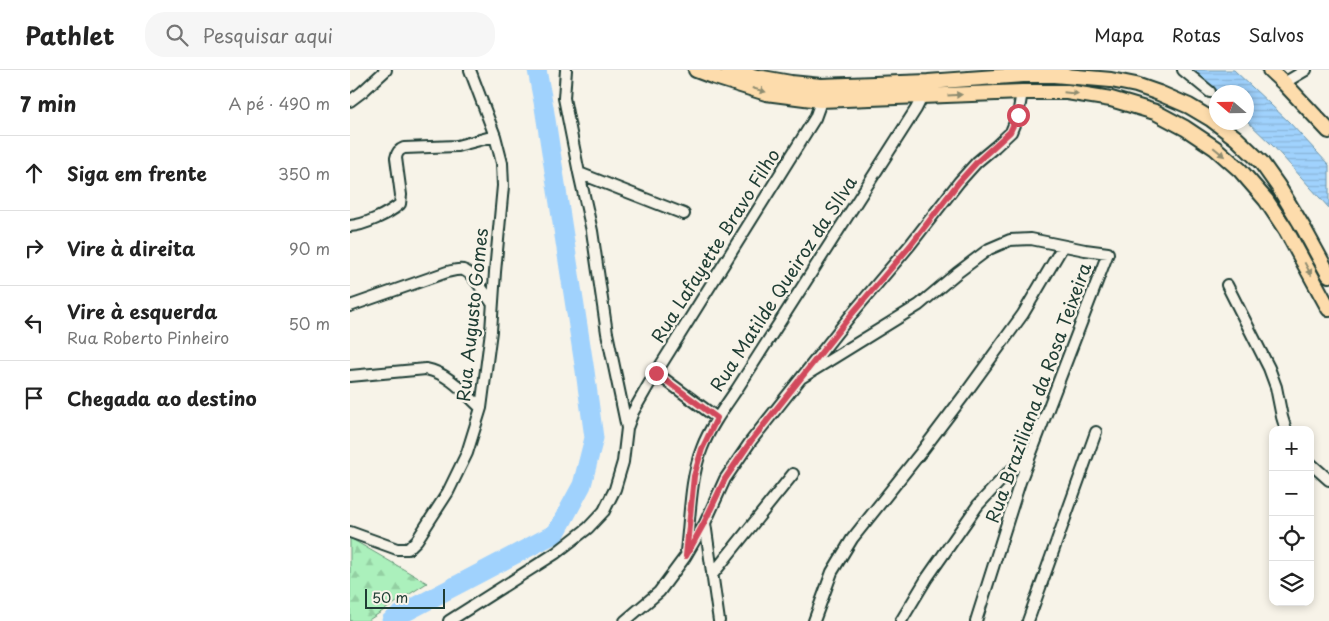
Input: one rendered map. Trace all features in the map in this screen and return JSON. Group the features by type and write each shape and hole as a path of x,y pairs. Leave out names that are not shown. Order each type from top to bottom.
{"main road":[{"path":"696,70 766,93 923,96 1068,92 1111,99 1155,112 1185,128 1215,148 1240,170 1266,200 1286,230 1329,309"},
{"path":"729,70 791,83 821,93 1024,73 1110,80 1136,85 1189,106 1211,119 1236,138 1261,162 1304,229 1329,275"},
{"path":"1270,70 1329,131"},
{"path":"1022,92 1024,73"}],"street":[{"path":"350,101 386,70"},
{"name":"Rua Augusto Gomes","path":"350,532 397,550 408,548 417,540 448,492 467,453 481,408 491,331 503,186 502,164 495,136 470,70"},
{"path":"566,70 564,98 592,232 607,333 628,428"},
{"path":"1183,70 1209,91"},
{"path":"1284,83 1306,70"},
{"name":"Rua Matilde Queiroz da SIlva","path":"686,556 694,476 702,449 717,418 916,109 928,82"},
{"path":"625,621 659,592 686,556 725,479 751,441 851,315 910,246 959,182 977,162 1010,132 1018,115 1022,92"},
{"name":"Rua Lafayette Bravo Filho","path":"449,621 556,553 588,528 604,511 615,490 633,412 816,118 821,93"},
{"path":"350,226 357,226 391,211 400,204 401,195 396,158 400,150 404,148 457,146 495,136"},
{"path":"579,174 684,214"},
{"name":"Rua Braziliana da Rosa Teixeira","path":"801,378 919,305 989,249 1010,240 1031,239 1108,253 1020,482 976,621"},
{"path":"814,621 832,572 852,539 965,394 1022,314 1063,246"},
{"path":"350,306 446,272 457,270 465,270 471,274 492,303"},
{"path":"1227,285 1269,368 1276,387 1285,426"},
{"path":"350,376 426,368 435,370 452,382 481,408"},
{"path":"656,373 717,418"},
{"path":"1028,621 1096,432"},
{"path":"901,621 927,578 978,505 1032,451"},
{"path":"1314,467 1329,480"},
{"path":"712,574 793,474"},
{"path":"704,523 719,621"}],"green space":[{"path":"350,538 427,583 367,621 350,621"}],"water":[{"path":"1193,70 1234,70 1250,85 1209,85"},
{"path":"1254,89 1289,122 1329,165 1329,208 1254,128"}],"waterway":[{"path":"391,621 556,533 582,485 594,438 537,70"}],"route":[{"path":"656,373 717,418 702,449 694,476 686,556 725,479 751,441 851,315 910,246 959,182 977,162 1010,132 1018,115"}]}
